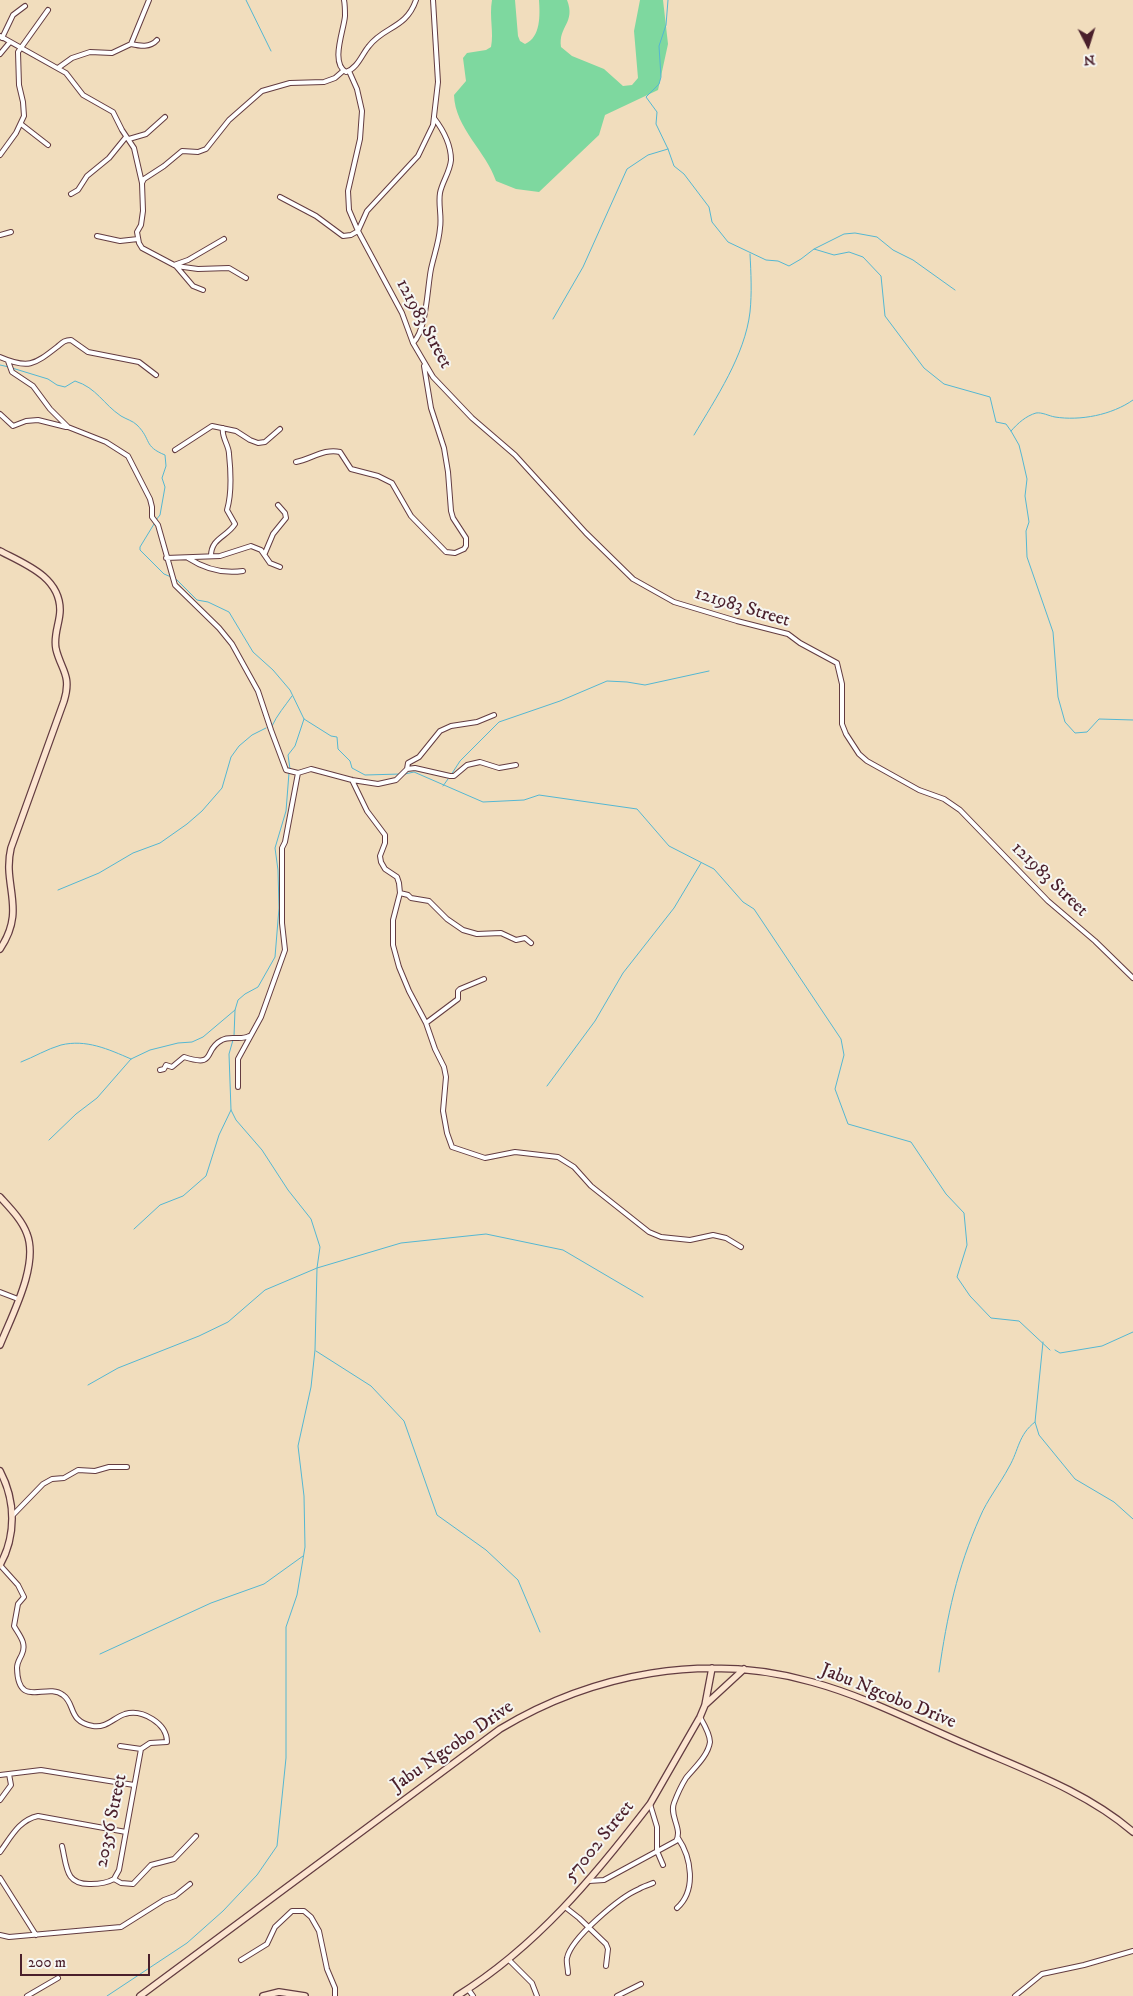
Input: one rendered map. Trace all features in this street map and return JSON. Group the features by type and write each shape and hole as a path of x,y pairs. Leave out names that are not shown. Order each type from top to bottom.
{"street":[{"path":"131,44 149,0"},
{"path":"344,0 345,17 338,51 340,64 344,71"},
{"path":"142,184 144,180 180,152 188,150 198,152 206,149 229,120 262,91 278,85 297,82 324,82 335,78 344,71 349,71 356,65 370,44 406,17 413,9 416,0"},
{"path":"280,197 316,216 342,236 351,236 358,231 367,211 418,156 429,134 434,118 438,82 433,0"},
{"path":"26,6 13,15 1,37 66,73 83,95 113,112 134,148 142,184 143,211 141,225 137,232 142,248 175,265 198,269 229,268 246,278"},
{"path":"0,155 21,124 24,116 16,58 18,52 48,10"},
{"path":"58,68 72,58 90,52 112,54 131,44 146,46 157,40"},
{"path":"0,54 10,42"},
{"name":"121983 Street","path":"349,71 358,89 362,112 360,140 347,198 349,210 358,231 402,313 413,343 424,364 440,384 472,418 515,455 586,533 633,579 674,602 788,634 837,663 842,684 842,724 846,734 863,758 919,790 948,801 960,810 1037,890 1060,912 1095,940 1133,978"},
{"path":"71,194 78,190 87,176 109,158 128,138 146,134 165,117"},
{"path":"413,343 419,336 424,314 431,268 440,228 440,192 448,174 451,160 444,131 434,118"},
{"path":"21,124 48,145"},
{"path":"0,235 12,232"},
{"path":"96,236 120,242 138,239"},
{"path":"175,265 188,260 224,239"},
{"path":"175,265 193,286 203,290"},
{"path":"0,358 20,365 33,364 63,342 71,340 88,352 139,362 154,372 156,376"},
{"path":"9,362 12,372 33,386 50,409 68,427"},
{"path":"296,462 310,459 327,451 340,452 353,470 378,476 393,485 411,516 446,552 455,553 464,549 466,538 452,518 444,448 431,408 424,364"},
{"path":"0,414 13,426 26,421 38,420 68,427 106,442 128,456 150,498 152,517 158,525 166,558 173,576 173,582 232,644 258,690 277,748 289,771 298,773 312,769 352,780 378,784 396,780 404,773 415,768 454,776 467,765 480,762 499,768 516,765"},
{"path":"175,450 208,428 223,428 236,431 258,443 265,442 280,429"},
{"path":"211,556 211,550 218,538 235,524 227,510 231,492 230,454 222,433 223,428"},
{"path":"265,554 265,549 273,534 286,518 285,513 278,505"},
{"path":"166,558 228,554 249,546 257,548 265,554 270,563 280,567"},
{"path":"0,551 41,574 48,580 56,592 60,611 55,644 65,672 67,684 64,701 9,856 8,868 14,902 13,916 9,933 0,949"},
{"path":"188,558 201,566 217,571 243,572"},
{"path":"404,773 408,763 419,757 440,731 451,726 477,722 494,715"},
{"path":"238,1087 237,1064 265,1007 285,950 285,941 282,934 282,848 285,842 298,773"},
{"path":"352,780 367,811 384,832 385,843 380,853 380,859 385,869 397,877 400,893 393,920 393,945 398,967 426,1023 445,1071 443,1111 446,1133 452,1147 485,1158 515,1152 558,1157 574,1167 591,1186 649,1232 662,1237 686,1240 713,1235 726,1238 741,1247"},
{"path":"400,893 411,898 429,901 447,919 463,930 477,934 501,933 516,940 525,938 531,943"},
{"path":"426,1023 458,999 458,991 460,989 484,979"},
{"path":"160,1070 164,1069 166,1065 172,1067 184,1057 195,1061 204,1060 215,1045 224,1039 244,1039 251,1035"},
{"path":"0,1197 24,1228 30,1246 29,1272 0,1345"},
{"path":"0,1292 18,1299"},
{"path":"12,1516 43,1484 52,1479 64,1478 78,1470 90,1471 109,1467 127,1467"},
{"path":"0,1471 9,1494 12,1516 10,1537 0,1565 18,1585 24,1597 18,1604 14,1626 22,1637 24,1647 17,1666 20,1684 32,1693 53,1691 60,1693 66,1697 74,1716 94,1726 107,1725 125,1714 145,1715 160,1724 166,1735 167,1742 150,1743 141,1749 120,1746"},
{"name":"57002 Street","path":"457,1996 509,1960 565,1908 650,1804 700,1717 705,1705 712,1668"},
{"path":"705,1705 744,1669"},
{"name":"Jabu Ngcobo Drive","path":"140,1996 458,1759 511,1722 560,1698 619,1679 667,1670 744,1669 812,1682 882,1708 1065,1789 1095,1805 1133,1832"},
{"path":"677,1908 686,1897 690,1865 686,1852 678,1838 672,1813 674,1802 686,1779 705,1755 709,1744 708,1732 700,1717"},
{"name":"20356 Street","path":"62,1846 70,1876 75,1882 100,1884 114,1879 119,1870 141,1749"},
{"path":"0,1775 46,1770 134,1785"},
{"path":"0,1800 11,1785 10,1774"},
{"path":"650,1804 657,1827 657,1851 663,1865"},
{"path":"0,1852 20,1825 38,1816 126,1832"},
{"path":"114,1879 121,1883 132,1884 151,1865 174,1859 196,1836"},
{"path":"589,1881 604,1880 674,1842 678,1838"},
{"path":"0,1878 36,1935"},
{"path":"568,1973 567,1957 573,1943 620,1900 638,1889 653,1883"},
{"path":"0,1935 9,1937 121,1927 164,1900 175,1896 190,1884"},
{"path":"565,1908 608,1946 606,1966"},
{"path":"241,1960 267,1944 275,1927 292,1911 304,1911 311,1917 319,1931 326,1969 335,1988 335,1996"},
{"path":"1015,1996 1042,1974 1133,1951"},
{"path":"509,1960 532,1983 537,1995 544,1996"},
{"path":"27,1996 58,1978"},
{"path":"616,1996 641,1984"},
{"path":"468,1989 473,1996"},
{"path":"263,1996 279,1992 304,1996"}],"green space":[{"path":"492,0 515,0 518,36 520,41 525,44 530,41 537,31 539,0 567,0 569,14 562,34 561,47 572,56 604,69 623,86 632,85 638,78 634,31 640,0 663,0 668,44 658,90 605,115 599,135 539,192 516,189 496,181 465,129 456,107 454,95 466,81 463,58 467,53 486,50 491,47"}],"waterway":[{"path":"246,0 271,51"},
{"path":"668,0 666,25 659,46 661,77 659,84 646,97 657,112 656,124 674,166 684,174 709,207 712,222 728,242 766,260 778,261 789,266 814,249 834,255 849,252 863,257 881,276 885,316 924,368 944,384 990,397 996,422 1006,424 1019,445 1022,457 1027,479 1025,496 1029,522 1026,531 1027,557 1053,632 1058,697 1065,722 1075,733 1087,732 1099,719 1133,720"},
{"path":"553,319 583,267 627,169 648,155 668,149"},
{"path":"814,249 844,234 855,233 877,237 893,250 913,260 955,290"},
{"path":"694,435 736,360 747,328 751,290 750,254"},
{"path":"0,365 9,367"},
{"path":"12,368 48,379 57,385 65,387 75,381 83,384 121,416 142,430 150,446 165,455 166,466 162,478 165,487 160,515 156,520"},
{"path":"1011,431 1022,420 1036,413 1065,418 1096,416 1115,410 1133,400"},
{"path":"154,524 140,550 164,574 176,579 197,600 208,602 229,612 253,652 273,670 290,690 304,719 331,736 337,737 338,749 350,761 352,768 365,775 401,774"},
{"path":"451,775 460,761 499,722 560,701 607,681 645,685 709,671"},
{"path":"272,726 292,696"},
{"path":"290,769 288,755 295,746 304,719"},
{"path":"58,890 99,873 133,853 160,843 187,824 202,811 222,788 231,757 239,746 252,735 266,728"},
{"path":"405,774 414,772 483,802 524,800 539,795 637,809 669,846 714,869 743,902 754,909 841,1039 844,1055 835,1089 848,1124 911,1142 946,1194 964,1213 967,1245 957,1277 970,1296 991,1318 1019,1321 1050,1350"},
{"path":"234,1036 235,1010 238,1000 258,987 275,957 279,908 278,870 275,848 286,811 289,773"},
{"path":"443,786 448,779"},
{"path":"547,1086 595,1021 623,973 674,908 701,863"},
{"path":"49,1140 76,1114 97,1098 131,1059 150,1050 178,1043 192,1042 203,1037 235,1010"},
{"path":"107,1996 187,1943 223,1911 257,1875 277,1846 286,1758 286,1627 297,1595 305,1547 304,1496 298,1446 311,1387 315,1350 317,1268 320,1247 311,1219 288,1190 262,1150 236,1120 231,1110 229,1054 233,1040"},
{"path":"21,1062 70,1043 97,1046 131,1059"},
{"path":"134,1229 160,1205 183,1196 206,1176 219,1135 231,1110"},
{"path":"88,1385 118,1368 199,1336 228,1322 265,1290 317,1268 401,1243 486,1234 563,1250 643,1297"},
{"path":"1055,1350 1060,1353 1102,1346 1133,1332"},
{"path":"1043,1342 1035,1422 1039,1435 1075,1479 1114,1502 1133,1519"},
{"path":"316,1351 371,1386 404,1421 437,1515 486,1550 518,1580 540,1632"},
{"path":"939,1672 954,1593 972,1536 986,1504 1012,1461 1022,1437 1035,1422"},
{"path":"100,1654 211,1603 264,1584 303,1556"}]}
